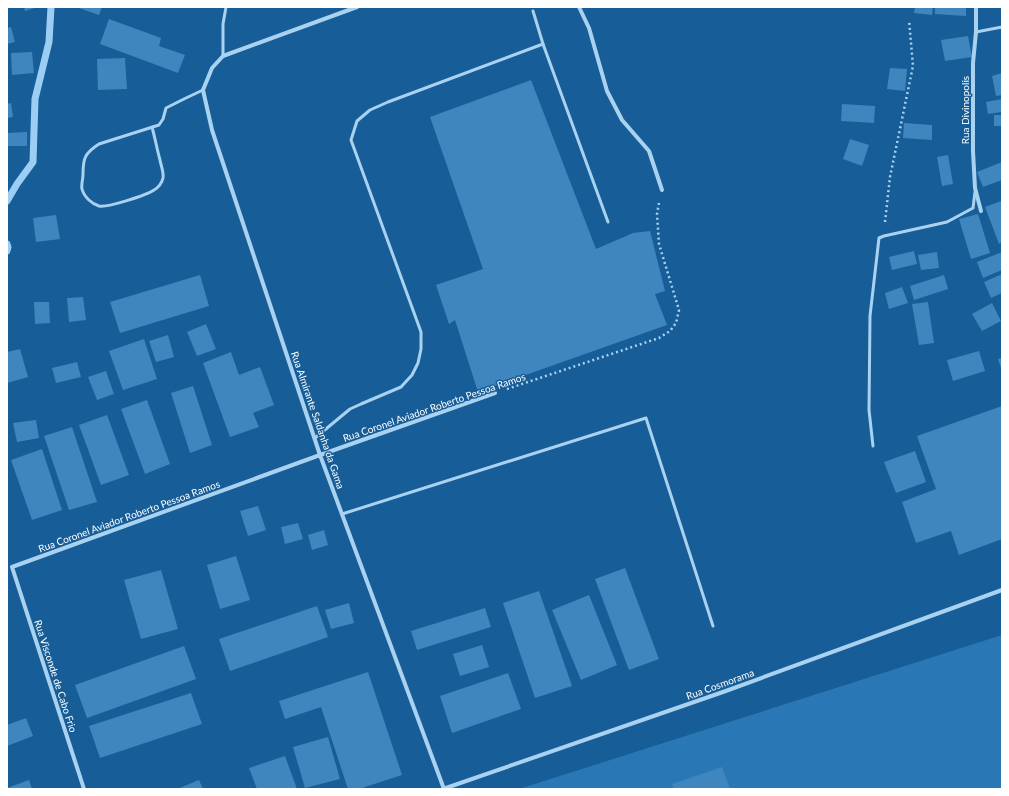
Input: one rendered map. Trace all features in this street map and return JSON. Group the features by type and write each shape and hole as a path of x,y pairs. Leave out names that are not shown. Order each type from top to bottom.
{"street":[{"path":"203,90 212,68 223,56 357,7"},
{"path":"579,7 589,28 607,91 622,120 649,151 662,190"},
{"name":"Rua Divinopolis","path":"976,7 976,32 973,63 973,151 975,188 981,211"},
{"name":"Rua Almirante Saldanha da Gama","path":"203,90 212,130 320,455 443,789"},
{"name":"Rua Coronel Aviador Roberto Pessoa Ramos","path":"12,567 495,393"},
{"name":"Rua Visconde de Cabo Frio","path":"12,567 84,789"},
{"name":"Rua Cosmorama","path":"443,789 723,692 1002,590"}],"lane":[{"path":"223,56 223,24 226,7"},
{"path":"533,11 543,44 608,222"},
{"path":"976,32 1002,27"},
{"path":"315,438 350,409 401,387 412,376 418,363 421,349 421,332 351,140 357,122 370,110 388,102 543,44"},
{"path":"152,128 163,178 161,184 156,190 109,206 100,206 87,198 82,190 83,163 87,153 91,149 99,144 159,125 163,119 166,108 203,90"},
{"path":"873,446 869,410 870,316 879,238 947,222 974,208 975,188"},
{"path":"342,514 646,418 713,626"}],"path":[{"path":"884,236 890,177 914,66 909,20"},
{"name":"Rua Coronel Aviador Roberto Pessoa Ramos","path":"495,393 659,338 670,331 676,323 679,310 659,244 657,214 662,190"}],"shaded area":[{"path":"1002,635 1002,789 519,789"}],"building":[{"path":"24,7 38,7 25,11"},
{"path":"76,7 102,7 99,15"},
{"path":"915,7 933,7 932,15 914,13"},
{"path":"935,7 966,7 966,16 935,14"},
{"path":"109,19 161,38 159,46 185,55 178,73 100,44"},
{"path":"11,27 15,42 7,44 7,28"},
{"path":"968,36 972,57 945,61 941,40"},
{"path":"32,52 34,73 12,75 11,53"},
{"path":"125,58 127,89 98,90 97,59"},
{"path":"890,68 907,69 905,91 887,89"},
{"path":"1002,73 1002,95 996,96 992,76"},
{"path":"531,80 596,249 633,233 650,231 665,291 655,294 667,325 478,392 455,320 449,324 436,285 483,269 430,117"},
{"path":"1002,99 1002,112 988,114 986,102"},
{"path":"11,103 13,117 7,118 7,104"},
{"path":"842,104 875,106 874,123 841,121"},
{"path":"994,115 1002,115 1002,126 994,126"},
{"path":"904,123 932,125 932,140 903,138"},
{"path":"27,132 27,146 7,146 7,133"},
{"path":"850,139 869,145 862,166 843,159"},
{"path":"948,155 953,184 942,186 937,157"},
{"path":"1002,162 1002,180 983,187 977,172"},
{"path":"1001,201 1002,242 999,244 985,207"},
{"path":"978,214 990,253 971,259 959,219"},
{"path":"56,215 60,239 36,242 33,218"},
{"path":"914,251 917,264 892,270 889,257"},
{"path":"937,252 939,268 921,270 918,255"},
{"path":"1002,252 1002,270 983,278 977,262"},
{"path":"1002,274 1002,293 991,298 984,282"},
{"path":"200,275 209,306 120,333 110,302"},
{"path":"944,275 948,289 914,300 910,286"},
{"path":"902,287 908,303 889,309 885,293"},
{"path":"83,297 86,320 69,322 67,298"},
{"path":"34,302 49,302 50,323 35,324"},
{"path":"928,302 934,343 919,345 912,304"},
{"path":"992,303 1001,321 982,331 972,314"},
{"path":"206,324 216,349 197,356 187,332"},
{"path":"168,335 174,357 156,362 149,341"},
{"path":"144,339 157,379 123,390 109,351"},
{"path":"20,349 28,377 7,383 7,352"},
{"path":"979,351 985,371 953,381 947,360"},
{"path":"231,352 239,375 260,367 274,405 253,413 259,427 230,437 203,363"},
{"path":"1002,358 1002,371 998,359"},
{"path":"77,362 81,377 56,383 52,368"},
{"path":"106,371 114,394 97,400 88,377"},
{"path":"193,386 212,445 190,453 171,393"},
{"path":"147,400 170,464 145,474 121,409"},
{"path":"1002,406 1002,539 959,555 951,531 916,543 902,502 936,489 917,436"},
{"path":"107,415 129,475 101,485 79,425"},
{"path":"36,420 39,438 17,442 13,423"},
{"path":"72,427 97,502 69,510 44,436"},
{"path":"42,449 62,510 32,520 11,460"},
{"path":"915,451 926,482 896,493 884,462"},
{"path":"258,506 266,530 248,536 240,511"},
{"path":"298,523 303,539 285,544 281,527"},
{"path":"324,530 328,545 312,550 308,535"},
{"path":"236,556 250,600 220,609 207,565"},
{"path":"625,568 659,659 629,670 595,579"},
{"path":"161,570 178,629 141,639 124,580"},
{"path":"539,591 572,686 535,698 503,603"},
{"path":"589,595 617,665 581,680 552,610"},
{"path":"349,603 354,623 331,629 325,610"},
{"path":"317,606 328,637 230,671 219,639"},
{"path":"485,608 491,627 417,650 411,631"},
{"path":"482,645 489,667 460,676 453,654"},
{"path":"184,646 196,679 87,718 75,685"},
{"path":"368,672 402,775 359,789 348,789 321,707 285,719 279,701"},
{"path":"508,673 521,709 452,733 440,696"},
{"path":"191,693 202,724 100,758 89,726"},
{"path":"26,718 33,736 7,746 7,725"},
{"path":"328,737 340,779 305,788 293,747"},
{"path":"285,756 297,789 257,789 249,768"},
{"path":"722,767 730,789 674,789 672,784"},
{"path":"29,780 32,789 7,789 7,788"},
{"path":"199,780 203,789 177,789"}],"waterway":[{"path":"7,201 33,162 35,99 49,42 51,7"},
{"path":"7,244 7,251"}]}
